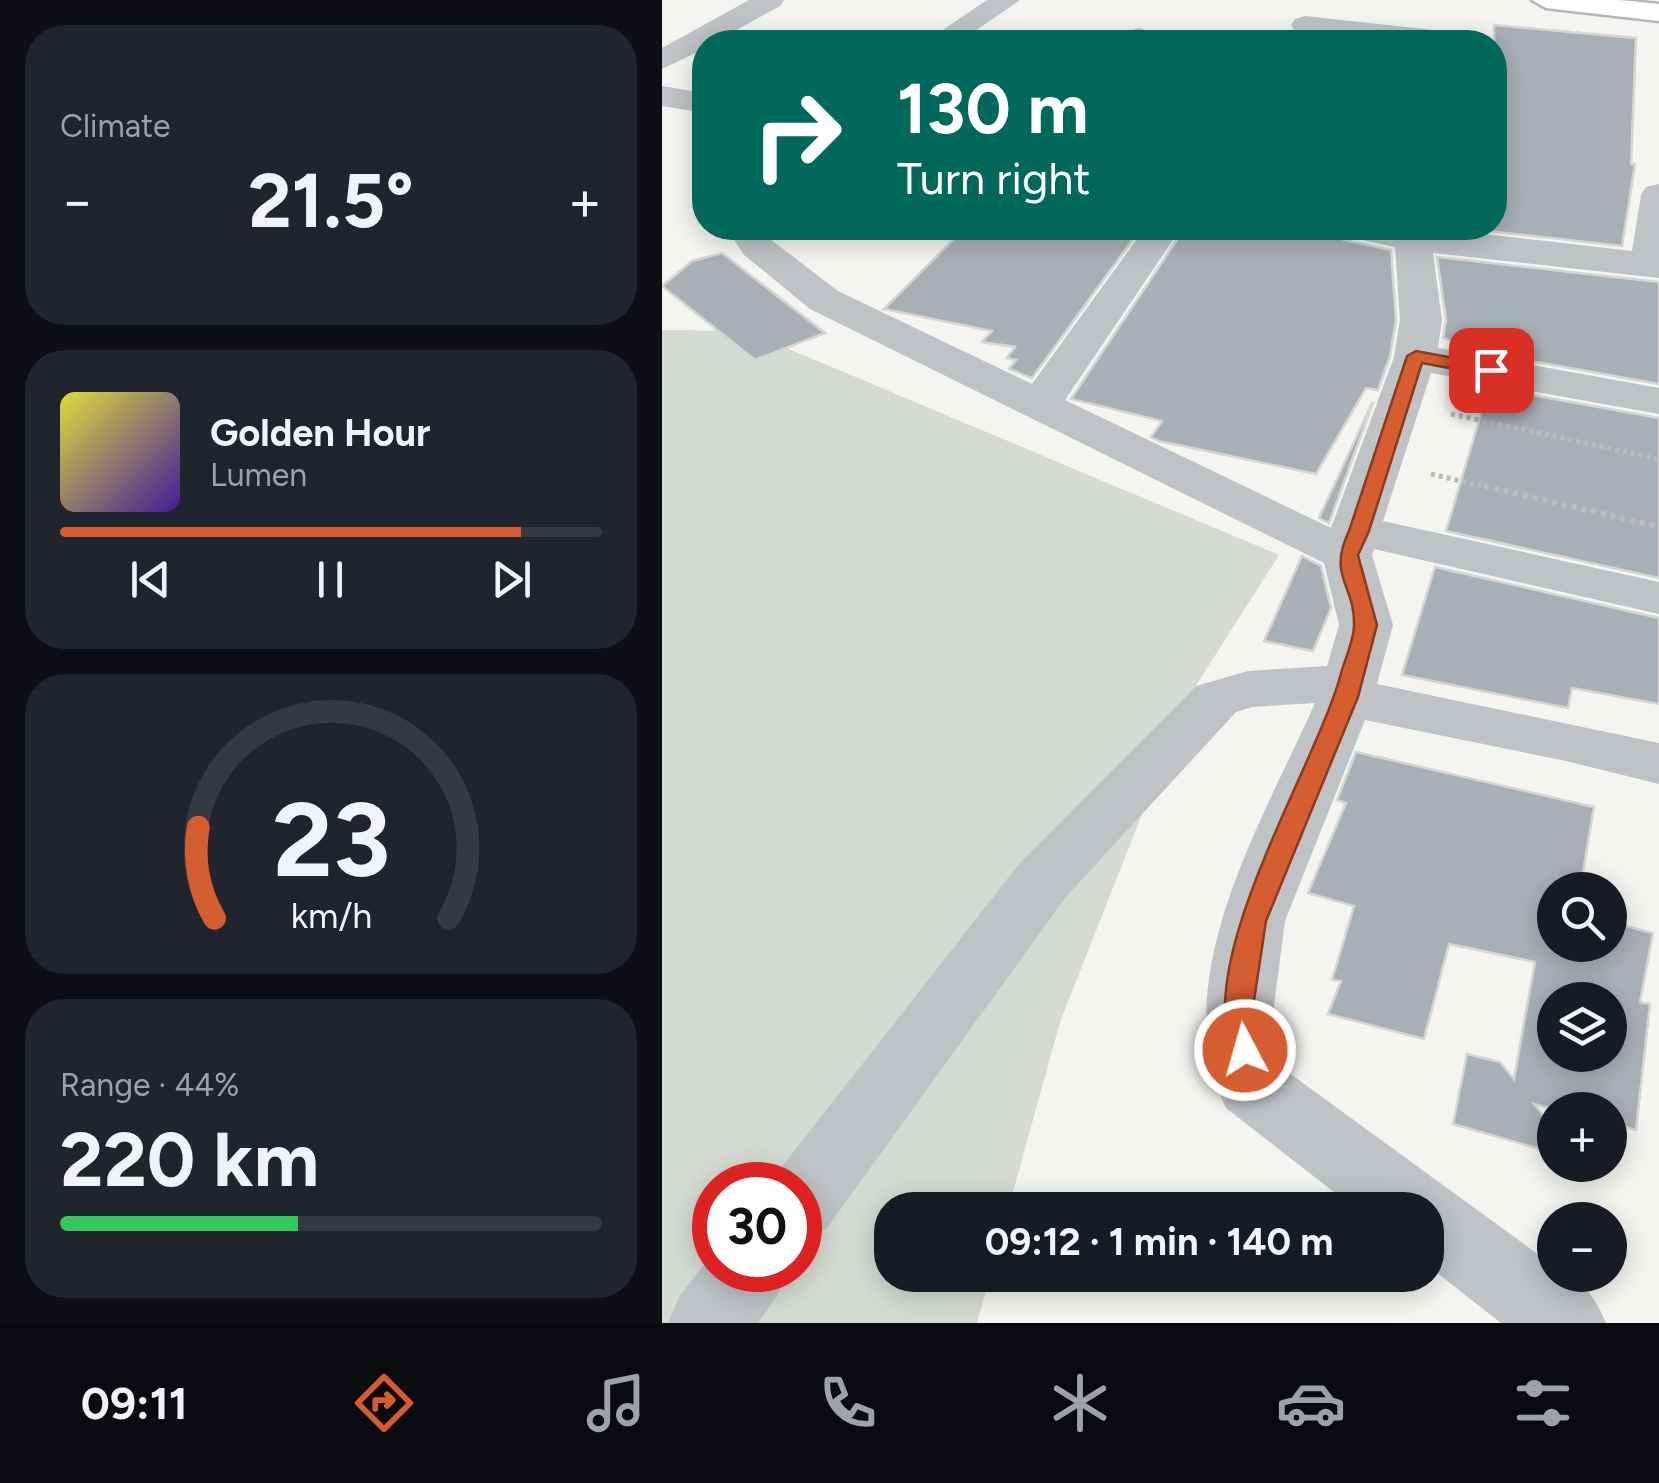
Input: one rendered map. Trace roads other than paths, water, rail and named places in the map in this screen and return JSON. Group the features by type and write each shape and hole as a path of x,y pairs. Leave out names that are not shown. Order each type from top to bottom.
{"highway":[{"path":"1546,0 1658,13"}],"street":[{"path":"716,30 770,0"},
{"path":"959,30 1006,0"},
{"path":"1306,22 1368,30"},
{"path":"662,60 692,43"},
{"path":"662,96 692,101"},
{"path":"1465,240 1654,266 1658,195"},
{"path":"752,240 824,300 1039,406 1353,543 1658,598"},
{"path":"1039,406 1155,240"},
{"path":"1392,1192 1252,1086 1238,1014 1252,921 1348,690 1366,625 1353,543 1416,356 1421,320 1415,240"},
{"path":"1416,356 1658,401"},
{"path":"822,1174 1042,881 1216,700 1248,689 1348,690 1658,764"},
{"path":"1444,1231 1565,1323"},
{"path":"709,1323 732,1292"}]}
